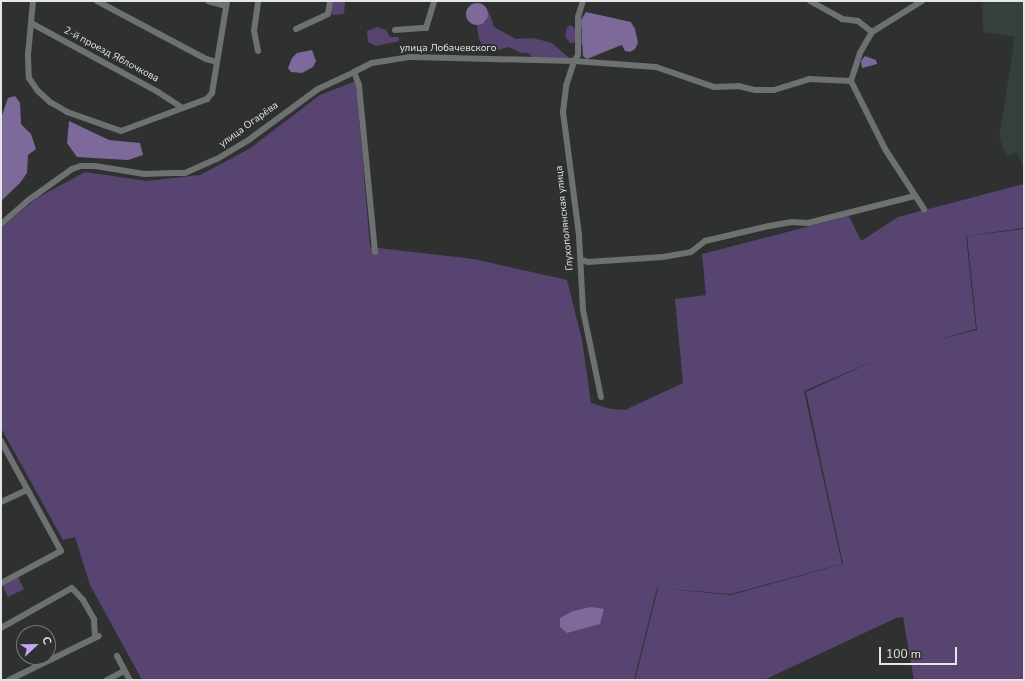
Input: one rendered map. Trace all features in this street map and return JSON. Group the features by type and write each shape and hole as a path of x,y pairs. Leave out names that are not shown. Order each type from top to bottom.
{"street":[{"path":"33,1 29,78 37,90 59,107 121,131 164,117 181,108 207,99 212,93 226,3 208,1"},
{"path":"97,1 206,59 217,62"},
{"path":"258,1 254,31 258,51"},
{"path":"296,29 328,14 330,1"},
{"path":"395,30 426,28 434,1"},
{"path":"574,61 578,55 578,17 583,1"},
{"path":"810,1 842,19 858,21 874,31"},
{"path":"922,1 874,31 860,53 851,81 885,149 924,208"},
{"name":"2-й проезд Яблочкова","path":"31,23 158,92 181,108"},
{"name":"улица Лобачевского","path":"354,72 372,63 411,57 574,61 656,67 714,87 738,86 756,90 774,90 808,79 851,81"},
{"name":"Глухополянская улица","path":"574,61 566,86 563,112 582,260 583,310 601,397"},
{"path":"354,72 358,85 375,252"},
{"name":"улица Огарёва","path":"1,224 35,195 72,170 81,166 95,166 144,174 179,173 217,160 250,139 318,89 354,72"},
{"path":"582,260 588,262 670,256 691,252 705,241 792,222 808,224 915,196"},
{"path":"1,441 61,551 1,583"},
{"path":"1,502 27,490"},
{"path":"1,628 72,588 94,619 98,636 8,680"},
{"path":"116,656 130,680"},
{"path":"107,680 124,670"}],"shaded area":[{"path":"334,1 345,2 344,14 332,15 331,7"},
{"path":"982,1 1024,1 1024,170 1017,152 1006,156 999,137 1015,37 983,32"},
{"path":"477,3 485,6 488,14 485,22 477,25 469,22 466,14 469,6"},
{"path":"489,12 494,27 516,39 533,38 552,43 568,57 566,61 534,59 528,53 522,53 508,47 495,51 484,48 479,39 477,25 487,21 485,14"},
{"path":"586,12 631,22 635,29 638,43 635,49 630,52 625,51 622,45 587,59 583,56 581,20"},
{"path":"571,25 586,38 585,47 577,42 570,43 565,36 567,27"},
{"path":"377,27 386,30 390,37 399,37 399,41 376,46 368,42 367,31"},
{"path":"312,50 316,61 313,67 302,73 291,72 288,68 292,58 297,53"},
{"path":"865,56 876,60 877,64 862,68 861,61"},
{"path":"356,81 370,247 474,259 567,280 582,340 591,403 611,409 625,410 683,383 675,299 706,295 702,254 849,216 861,241 898,217 1024,184 1024,228 966,236 976,329 933,341 977,330 967,236 1024,229 1024,680 914,680 903,617 896,618 764,680 635,680 657,588 634,680 142,680 90,585 75,537 63,540 1,428 1,228 37,198 85,172 147,181 200,175 249,149 320,95","holes":["880,358 806,392 843,564 731,595 663,589 731,594 842,564 804,391"]},
{"path":"15,96 20,103 21,124 31,134 36,149 28,155 27,173 20,183 1,201 2,115 8,98"},
{"path":"69,121 109,140 140,143 143,155 128,160 77,157 67,143"},
{"path":"18,577 24,589 8,597 2,585"},
{"path":"591,607 604,609 600,624 567,633 560,627 560,618 573,611"}]}
